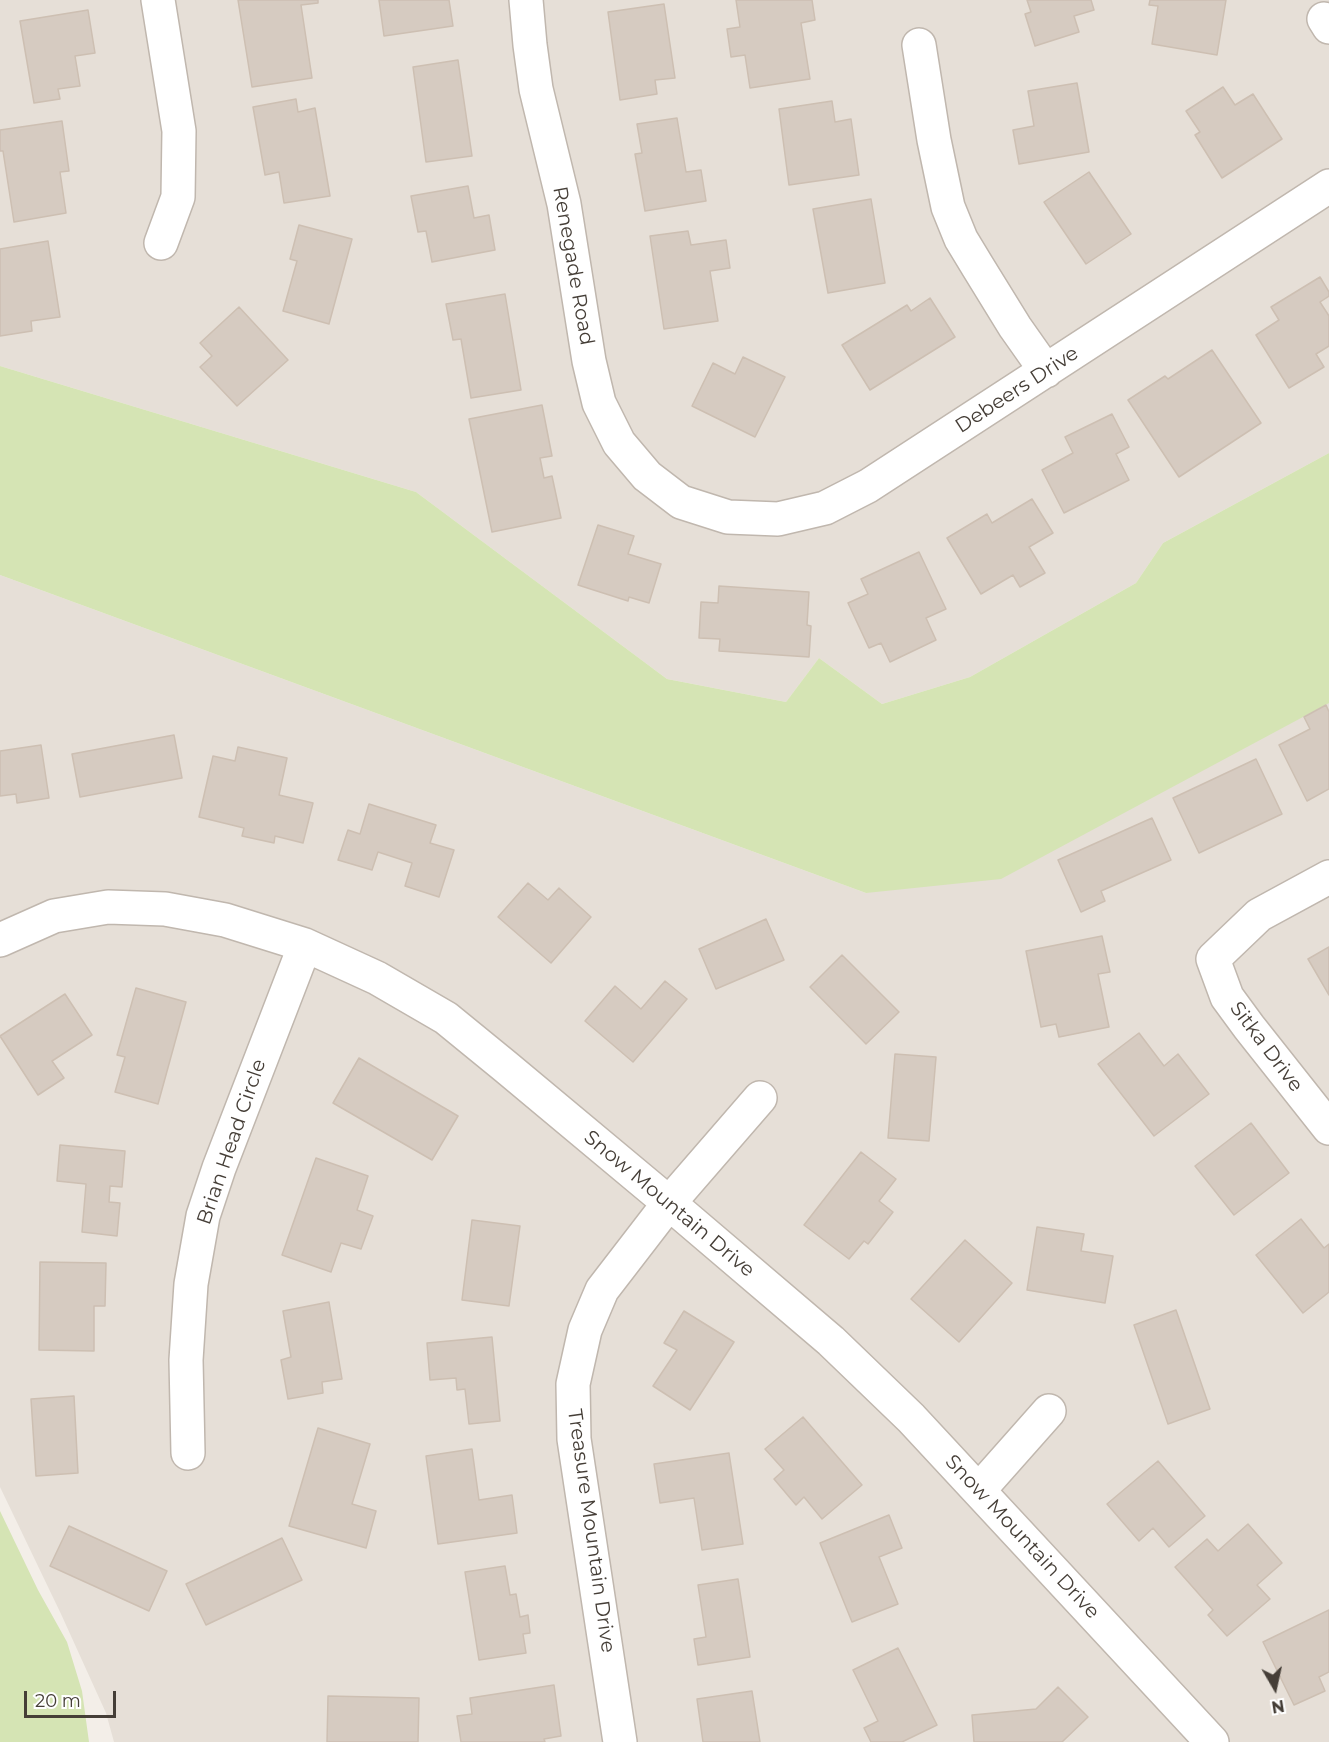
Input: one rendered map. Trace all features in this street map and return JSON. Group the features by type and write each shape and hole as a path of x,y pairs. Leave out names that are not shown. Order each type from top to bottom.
{"street":[{"path":"158,0 179,131 178,197 161,243"},
{"name":"Renegade Road","path":"526,0 536,89 564,204 599,404 619,443 647,476 681,502"},
{"path":"919,45 934,140 948,207 978,267 1015,327 1046,371"},
{"name":"Debeers Drive","path":"681,502 728,517 768,519 778,519 825,508 868,486 1329,186"},
{"name":"Sitka Drive","path":"1329,877 1259,915 1213,959 1227,997 1329,1128"},
{"name":"Snow Mountain Drive","path":"0,940 54,916 108,906 165,909 225,920 305,945 377,978 446,1018 831,1341 911,1418 1212,1742"},
{"name":"Brian Head Circle","path":"188,1453 186,1360 191,1284 203,1216 223,1157 305,945"},
{"name":"Treasure Mountain Drive","path":"620,1742 574,1439 573,1384 585,1330 602,1290 669,1203 760,1098"},
{"path":"979,1490 1049,1410"}],"shaded area":[{"path":"0,0 1329,0 1329,453 1163,543 1136,583 970,677 882,704 819,658 786,702 667,679 416,492 0,366"},
{"path":"0,575 866,893 1329,668 1329,1742 114,1742 106,1713 0,1487"}],"green space":[{"path":"0,366 416,492 667,679 786,702 819,658 882,704 970,677 1136,583 1163,543 1329,453 1329,703 1001,879 866,893 0,575"},
{"path":"0,1511 38,1590 67,1642 82,1691 89,1742 0,1742"}],"building":[{"path":"238,0 318,0 318,3 301,5 312,78 252,87"},
{"path":"379,0 449,0 453,26 384,36"},
{"path":"736,0 812,0 815,20 801,23 810,79 750,88 745,55 731,57 727,29 740,27"},
{"path":"1027,0 1091,0 1094,10 1074,16 1079,32 1035,46 1025,14 1031,12"},
{"path":"1150,0 1226,0 1217,55 1152,44 1158,6 1149,5"},
{"path":"664,4 675,78 655,80 657,94 620,100 608,12"},
{"path":"88,10 95,53 75,56 80,86 58,89 60,99 34,103 20,21"},
{"path":"458,60 472,156 426,162 413,67"},
{"path":"1077,83 1089,152 1019,164 1013,130 1034,126 1028,91"},
{"path":"1223,87 1235,105 1253,94 1282,139 1222,178 1195,135 1200,132 1186,111"},
{"path":"296,99 298,112 315,108 330,196 284,203 279,172 265,175 253,107"},
{"path":"832,101 835,122 851,119 859,175 789,185 779,109"},
{"path":"677,118 686,172 701,170 706,201 645,211 635,154 642,153 637,124"},
{"path":"62,121 69,171 60,172 66,213 14,222 3,151 0,151 0,130"},
{"path":"1089,172 1131,234 1086,264 1044,202"},
{"path":"468,186 474,218 489,215 495,250 432,262 426,231 418,232 411,196"},
{"path":"871,199 885,283 828,293 813,209"},
{"path":"299,225 352,239 329,324 283,311 297,261 290,259"},
{"path":"688,231 691,245 726,240 730,268 710,271 718,321 664,329 650,236"},
{"path":"48,241 60,317 31,321 32,331 0,336 0,249"},
{"path":"1320,277 1329,292 1329,296 1320,302 1329,316 1329,346 1316,354 1324,367 1289,388 1256,335 1279,320 1271,307"},
{"path":"505,294 521,390 471,398 461,339 453,340 446,304"},
{"path":"930,298 955,337 870,390 842,345 907,305 911,311"},
{"path":"239,307 288,360 237,406 200,367 212,356 200,343"},
{"path":"1212,350 1261,423 1179,477 1128,400 1165,376 1168,379"},
{"path":"743,357 785,377 755,437 692,406 713,363 735,374"},
{"path":"542,405 552,456 540,458 544,478 552,476 561,518 492,532 469,419"},
{"path":"1112,414 1129,447 1116,454 1129,480 1064,513 1042,470 1073,453 1065,437"},
{"path":"1032,499 1053,533 1029,547 1045,573 1020,587 1013,575 981,594 947,538 987,514 992,523"},
{"path":"598,525 634,536 628,554 661,564 649,603 629,597 628,601 578,585"},
{"path":"919,552 946,609 926,618 936,640 890,662 881,643 869,648 848,603 868,594 861,579"},
{"path":"719,586 809,592 807,625 811,626 809,657 719,651 720,639 699,638 701,602 718,603"},
{"path":"1326,705 1329,712 1329,789 1307,801 1279,745 1310,729 1304,717"},
{"path":"174,735 182,778 80,797 72,754"},
{"path":"41,745 49,798 17,803 16,794 0,796 0,751"},
{"path":"238,747 287,758 279,795 313,803 303,843 275,836 274,843 242,836 244,828 199,817 213,756 235,761"},
{"path":"1256,759 1282,814 1199,853 1173,798"},
{"path":"369,804 436,825 430,843 454,850 439,897 405,886 412,863 378,852 372,870 338,860 348,830 360,834"},
{"path":"1152,818 1171,860 1101,891 1105,901 1081,912 1058,860"},
{"path":"528,883 548,900 559,888 591,917 551,963 498,917"},
{"path":"766,919 784,960 716,989 699,949"},
{"path":"1102,936 1110,972 1098,974 1109,1027 1059,1037 1056,1024 1041,1027 1026,951"},
{"path":"1329,947 1329,995 1308,959"},
{"path":"842,955 899,1012 866,1044 810,987"},
{"path":"665,981 687,999 633,1062 585,1021 615,986 641,1009"},
{"path":"136,988 186,1002 158,1104 115,1092 125,1057 117,1055"},
{"path":"65,994 92,1035 52,1061 64,1078 38,1095 0,1036"},
{"path":"1139,1033 1164,1066 1178,1054 1209,1094 1154,1136 1098,1064"},
{"path":"895,1054 936,1057 929,1141 888,1138"},
{"path":"359,1058 458,1116 432,1160 333,1103"},
{"path":"1251,1123 1289,1173 1234,1215 1195,1166"},
{"path":"60,1145 125,1151 122,1187 110,1186 109,1202 120,1203 117,1236 82,1232 86,1184 57,1181"},
{"path":"861,1152 896,1179 879,1201 893,1212 868,1244 864,1241 849,1259 804,1225"},
{"path":"316,1158 368,1176 357,1210 373,1216 361,1249 341,1243 331,1272 282,1255"},
{"path":"1301,1219 1324,1248 1329,1244 1329,1292 1303,1313 1256,1255"},
{"path":"472,1220 520,1226 509,1306 462,1300"},
{"path":"1037,1227 1084,1234 1081,1251 1113,1256 1105,1303 1027,1290"},
{"path":"965,1240 1012,1283 959,1342 911,1299"},
{"path":"40,1262 106,1263 105,1306 94,1306 94,1351 39,1350"},
{"path":"329,1302 342,1379 322,1382 323,1393 288,1399 281,1360 291,1357 283,1311"},
{"path":"1176,1310 1210,1409 1168,1424 1134,1325"},
{"path":"684,1311 734,1342 690,1410 653,1386 677,1350 664,1343"},
{"path":"492,1337 500,1421 469,1424 465,1389 457,1390 456,1378 430,1380 427,1343"},
{"path":"74,1396 78,1473 36,1476 31,1399"},
{"path":"803,1417 862,1485 822,1519 804,1497 796,1505 774,1479 784,1470 765,1449"},
{"path":"318,1428 370,1444 352,1504 376,1511 366,1548 289,1526"},
{"path":"472,1449 479,1500 512,1495 517,1533 438,1544 426,1456"},
{"path":"729,1453 743,1544 702,1550 694,1498 660,1503 654,1464"},
{"path":"1158,1461 1205,1516 1169,1547 1153,1528 1139,1541 1107,1504"},
{"path":"889,1515 902,1548 879,1557 898,1604 852,1622 820,1543"},
{"path":"1248,1524 1282,1563 1257,1585 1270,1599 1227,1636 1208,1615 1213,1610 1175,1567 1207,1539 1218,1551"},
{"path":"69,1526 167,1571 149,1611 50,1566"},
{"path":"282,1538 302,1580 206,1625 186,1584"},
{"path":"505,1566 510,1595 516,1594 520,1617 528,1615 530,1633 523,1634 526,1653 479,1660 465,1572"},
{"path":"738,1579 750,1657 698,1665 694,1639 706,1637 698,1585"},
{"path":"1329,1610 1329,1672 1319,1677 1325,1691 1294,1705 1263,1642"},
{"path":"898,1648 937,1725 902,1742 871,1742 864,1728 878,1721 853,1670"},
{"path":"554,1685 561,1736 544,1739 545,1742 461,1742 457,1716 472,1714 470,1698"},
{"path":"1058,1687 1088,1717 1062,1742 974,1742 972,1715 1036,1709"},
{"path":"752,1691 760,1742 703,1742 697,1699"},
{"path":"328,1696 419,1698 418,1742 327,1742"}]}
